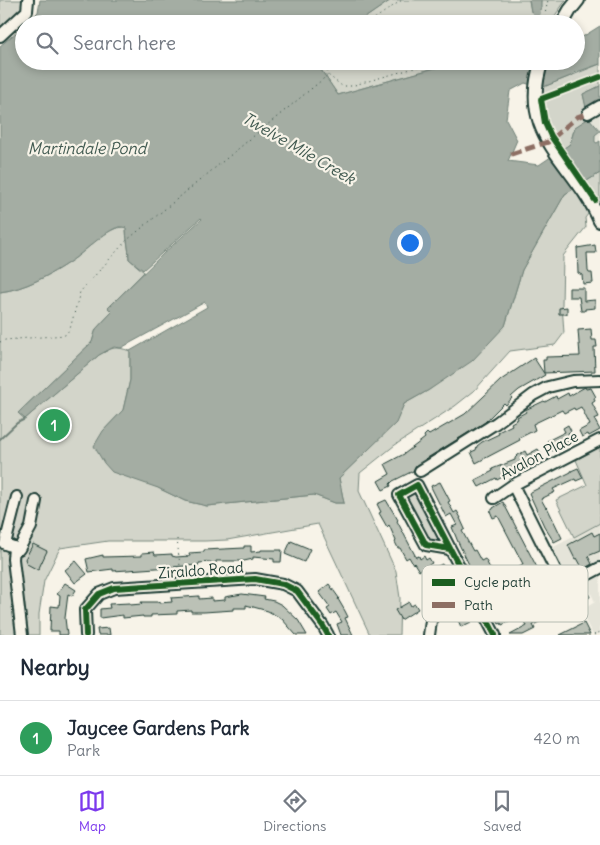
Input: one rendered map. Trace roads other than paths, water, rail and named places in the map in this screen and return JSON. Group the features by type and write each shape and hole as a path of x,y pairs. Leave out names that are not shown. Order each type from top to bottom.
{"main road":[{"path":"567,15 578,0"},
{"path":"539,70 536,114 552,149 599,217"}],"street":[{"path":"23,15 27,11 28,0"},
{"path":"0,36 15,22"},
{"path":"588,113 600,106"},
{"path":"420,471 496,423 548,387 573,381 600,380"},
{"name":"Avalon Place","path":"494,498 512,485 600,440"},
{"path":"450,549 426,545 399,495 417,485 458,565"},
{"path":"512,485 553,565"},
{"path":"17,497 5,544 14,548 19,549 31,527 36,501"},
{"path":"14,548 13,559 22,635"},
{"path":"588,574 600,568"},
{"name":"Ziraldo Road","path":"86,635 85,610 99,594 114,588 254,579 283,584 297,591 328,635"},
{"path":"429,635 431,622"},
{"path":"488,622 495,635"}],"water":[{"path":"40,0 391,0 369,15 35,15 38,12"},
{"path":"529,0 541,0 541,9 531,12"},
{"path":"600,26 600,64 585,69 585,35"},
{"path":"15,34 15,70 321,70 338,95 428,70 583,70 541,88 525,83 510,91 506,119 517,140 508,161 539,165 570,144 575,127 589,118 600,131 595,135 595,142 600,141 600,173 565,194 522,270 505,326 472,361 429,390 404,404 396,423 339,478 344,503 335,503 314,495 207,506 185,501 158,488 112,472 94,446 103,431 123,410 130,380 130,351 207,307 205,302 121,348 114,347 99,355 25,419 18,413 92,342 96,329 112,312 108,308 202,219 143,270 129,259 126,228 119,227 108,232 71,261 46,276 28,285 0,292 0,46"},
{"path":"600,86 600,101 586,108 583,94"}],"waterway":[{"path":"536,10 537,15"},
{"path":"0,439 17,423 25,419"}],"place":[{"name":"Jaycee Gardens Park","path":"54,425"}],"water label":[{"name":"Martindale Pond","path":"87,148"},
{"name":"Twelve Mile Creek","path":"299,148"}]}
